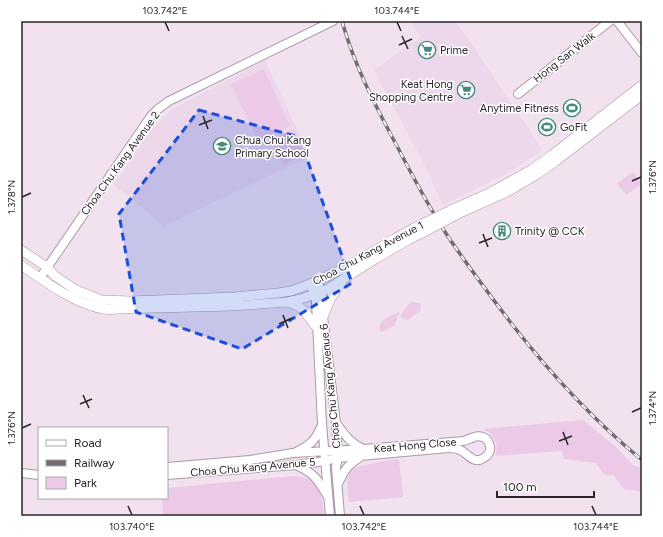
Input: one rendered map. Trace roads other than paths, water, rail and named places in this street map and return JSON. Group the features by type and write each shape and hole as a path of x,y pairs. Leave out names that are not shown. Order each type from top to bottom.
{"street":[{"name":"Choa Chu Kang Avenue 2","path":"40,278 151,116 158,109 169,101 333,21"},
{"name":"Hong San Walk","path":"518,94 610,21"},
{"path":"617,21 642,53"},
{"name":"Choa Chu Kang Avenue 1","path":"21,250 47,267 55,276 76,290 101,300 115,301 255,296 291,291 314,283 354,263 394,239 420,230 531,170 642,85"},
{"name":"Choa Chu Kang Avenue 1","path":"457,211 509,191 536,175 556,162 574,146 641,96"},
{"name":"Choa Chu Kang Avenue 1","path":"21,265 79,301 104,309 118,310 232,306 286,302 318,293 346,278 408,240 420,230"},
{"path":"354,263 358,267 364,266"},
{"path":"323,317 332,298 346,278"},
{"name":"Choa Chu Kang Avenue 6","path":"314,283 318,293 323,317 336,422 338,454 336,467 340,516"},
{"name":"Choa Chu Kang Avenue 6","path":"318,293 317,328 322,424 330,516"},
{"path":"286,302 298,306 304,311 317,328"},
{"path":"336,422 347,438 363,453 351,462 342,475 337,486"},
{"path":"293,454 312,443 322,424"},
{"name":"Keat Hong Close","path":"338,454 363,453 426,450 457,448 462,450 472,459 480,460 489,454 490,446 486,438 477,436 464,441 363,453"},
{"name":"Choa Chu Kang Avenue 5","path":"168,467 250,460 293,454 324,452 338,454"},
{"name":"Choa Chu Kang Avenue 5","path":"168,474 296,465 325,461 338,454"},
{"path":"296,465 307,470 317,479 328,497"},
{"path":"21,469 38,470"},
{"path":"21,473 38,474"}],"railway":[{"path":"342,21 359,70 390,133 421,192 455,246 511,323 541,360 606,429 642,460"}],"place":[{"name":"Prime","path":"427,50"},
{"name":"Keat Hong Shopping Centre","path":"466,90"},
{"name":"Anytime Fitness","path":"572,108"},
{"name":"GoFit","path":"547,127"},
{"name":"Chua Chu Kang Primary School","path":"222,146"},
{"name":"Trinity @ CCK","path":"502,231"}]}
